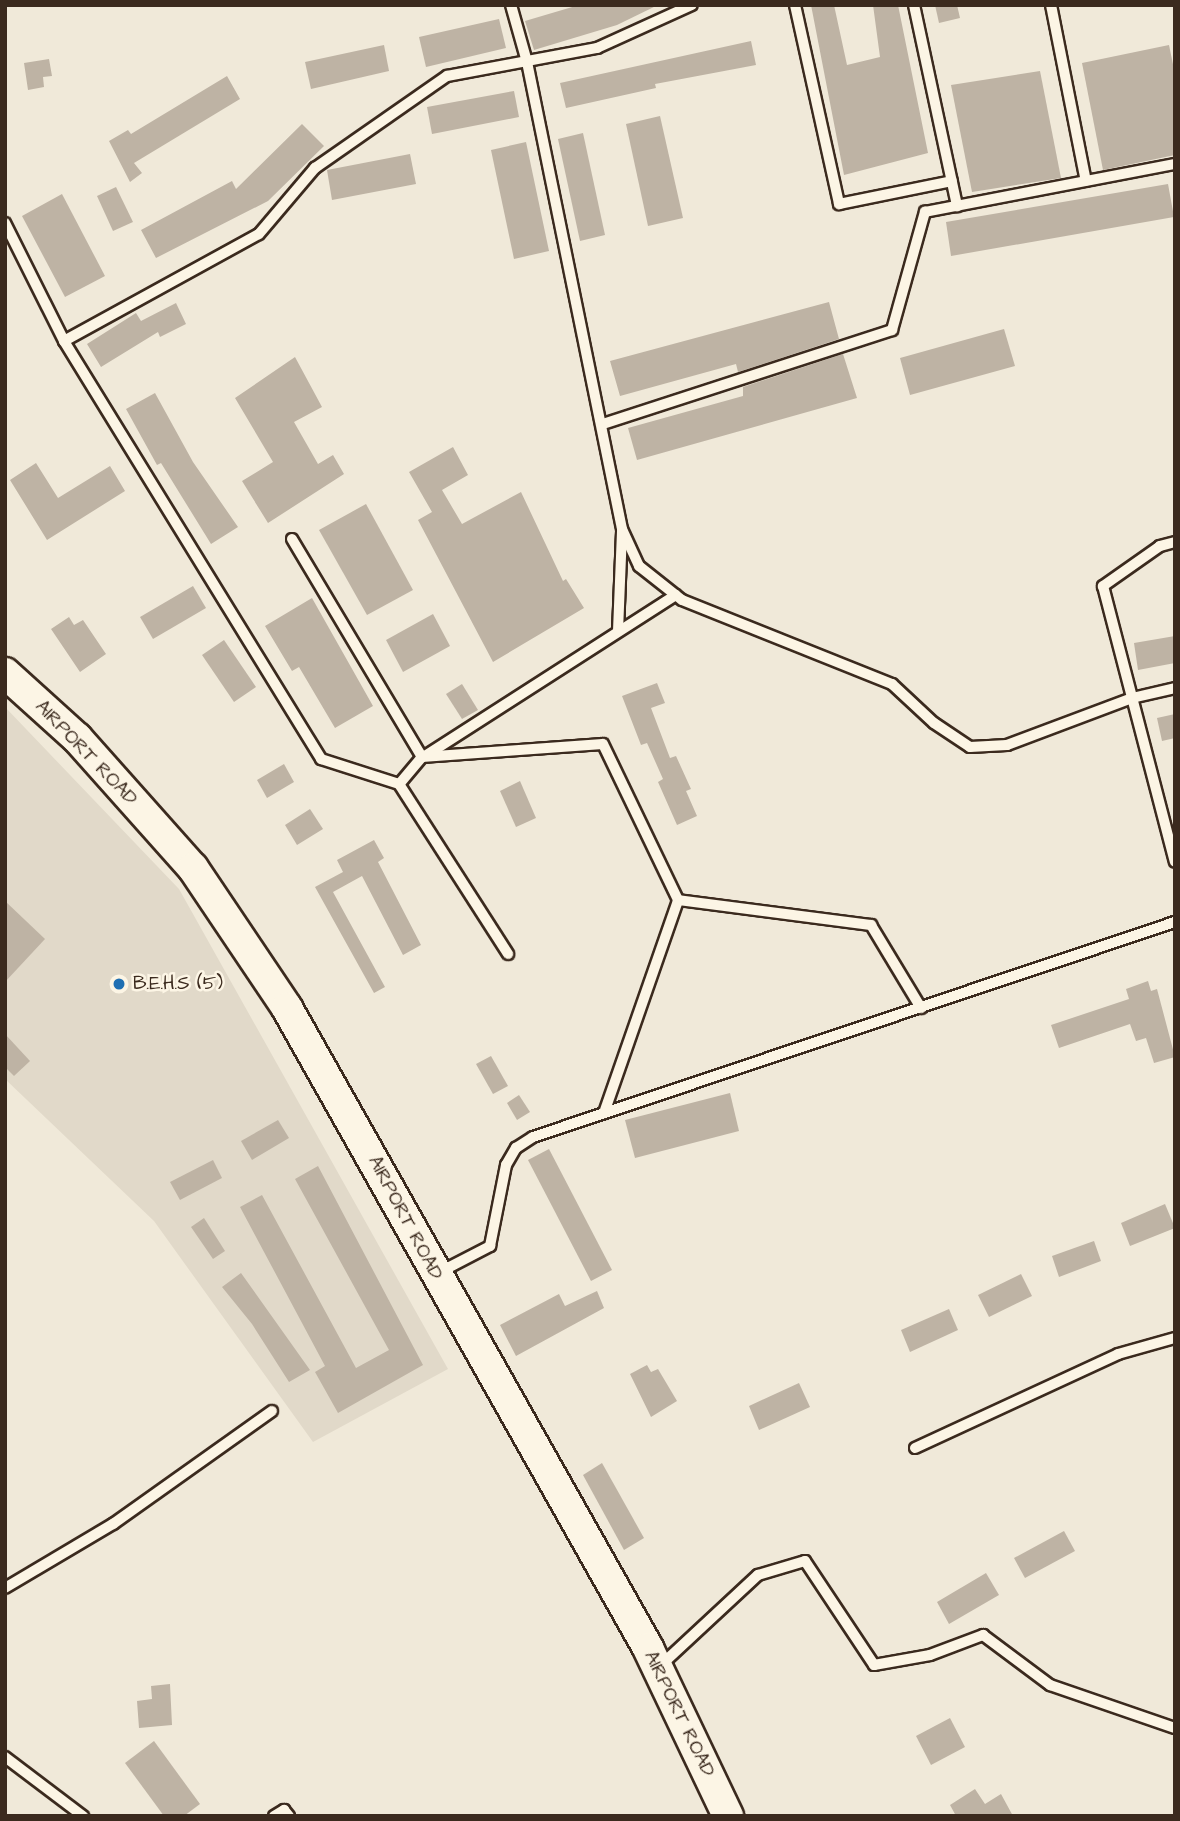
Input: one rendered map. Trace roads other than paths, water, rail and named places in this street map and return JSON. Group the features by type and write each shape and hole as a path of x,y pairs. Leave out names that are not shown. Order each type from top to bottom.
{"main road":[{"name":"AIRPORT ROAD","path":"5,673 77,738 193,868 321,1066 658,1668 728,1816"}],"lane":[{"path":"511,5 527,62 603,424 622,528 618,632"},
{"path":"64,341 259,233 315,168 384,116 447,76 597,48 692,5"},
{"path":"795,5 839,204 952,181"},
{"path":"914,5 957,206"},
{"path":"1051,5 1086,181"},
{"path":"603,424 892,330 925,212 1175,164"},
{"path":"5,223 64,341 321,759 399,784 508,954"},
{"path":"622,528 639,566 676,595 892,684 934,723 970,747 1007,745 1132,698 1175,688"},
{"path":"292,539 422,757"},
{"path":"1175,541 1160,546 1103,586 1175,862"},
{"path":"399,784 422,757 676,595"},
{"path":"422,757 603,744 678,900 604,1113"},
{"path":"678,900 871,925 921,1008"},
{"path":"436,1274 490,1246 506,1165 516,1149 533,1137 1175,922"},
{"path":"915,1448 1118,1354 1175,1338"},
{"path":"5,1588 113,1524 272,1411"},
{"path":"658,1668 758,1575 805,1561 874,1665 930,1656 983,1635 1050,1685 1175,1728"},
{"path":"5,1757 83,1816"},
{"path":"274,1816 284,1810 289,1816"}],"place":[{"name":"B.E.H.S (5)","path":"119,984"}]}
